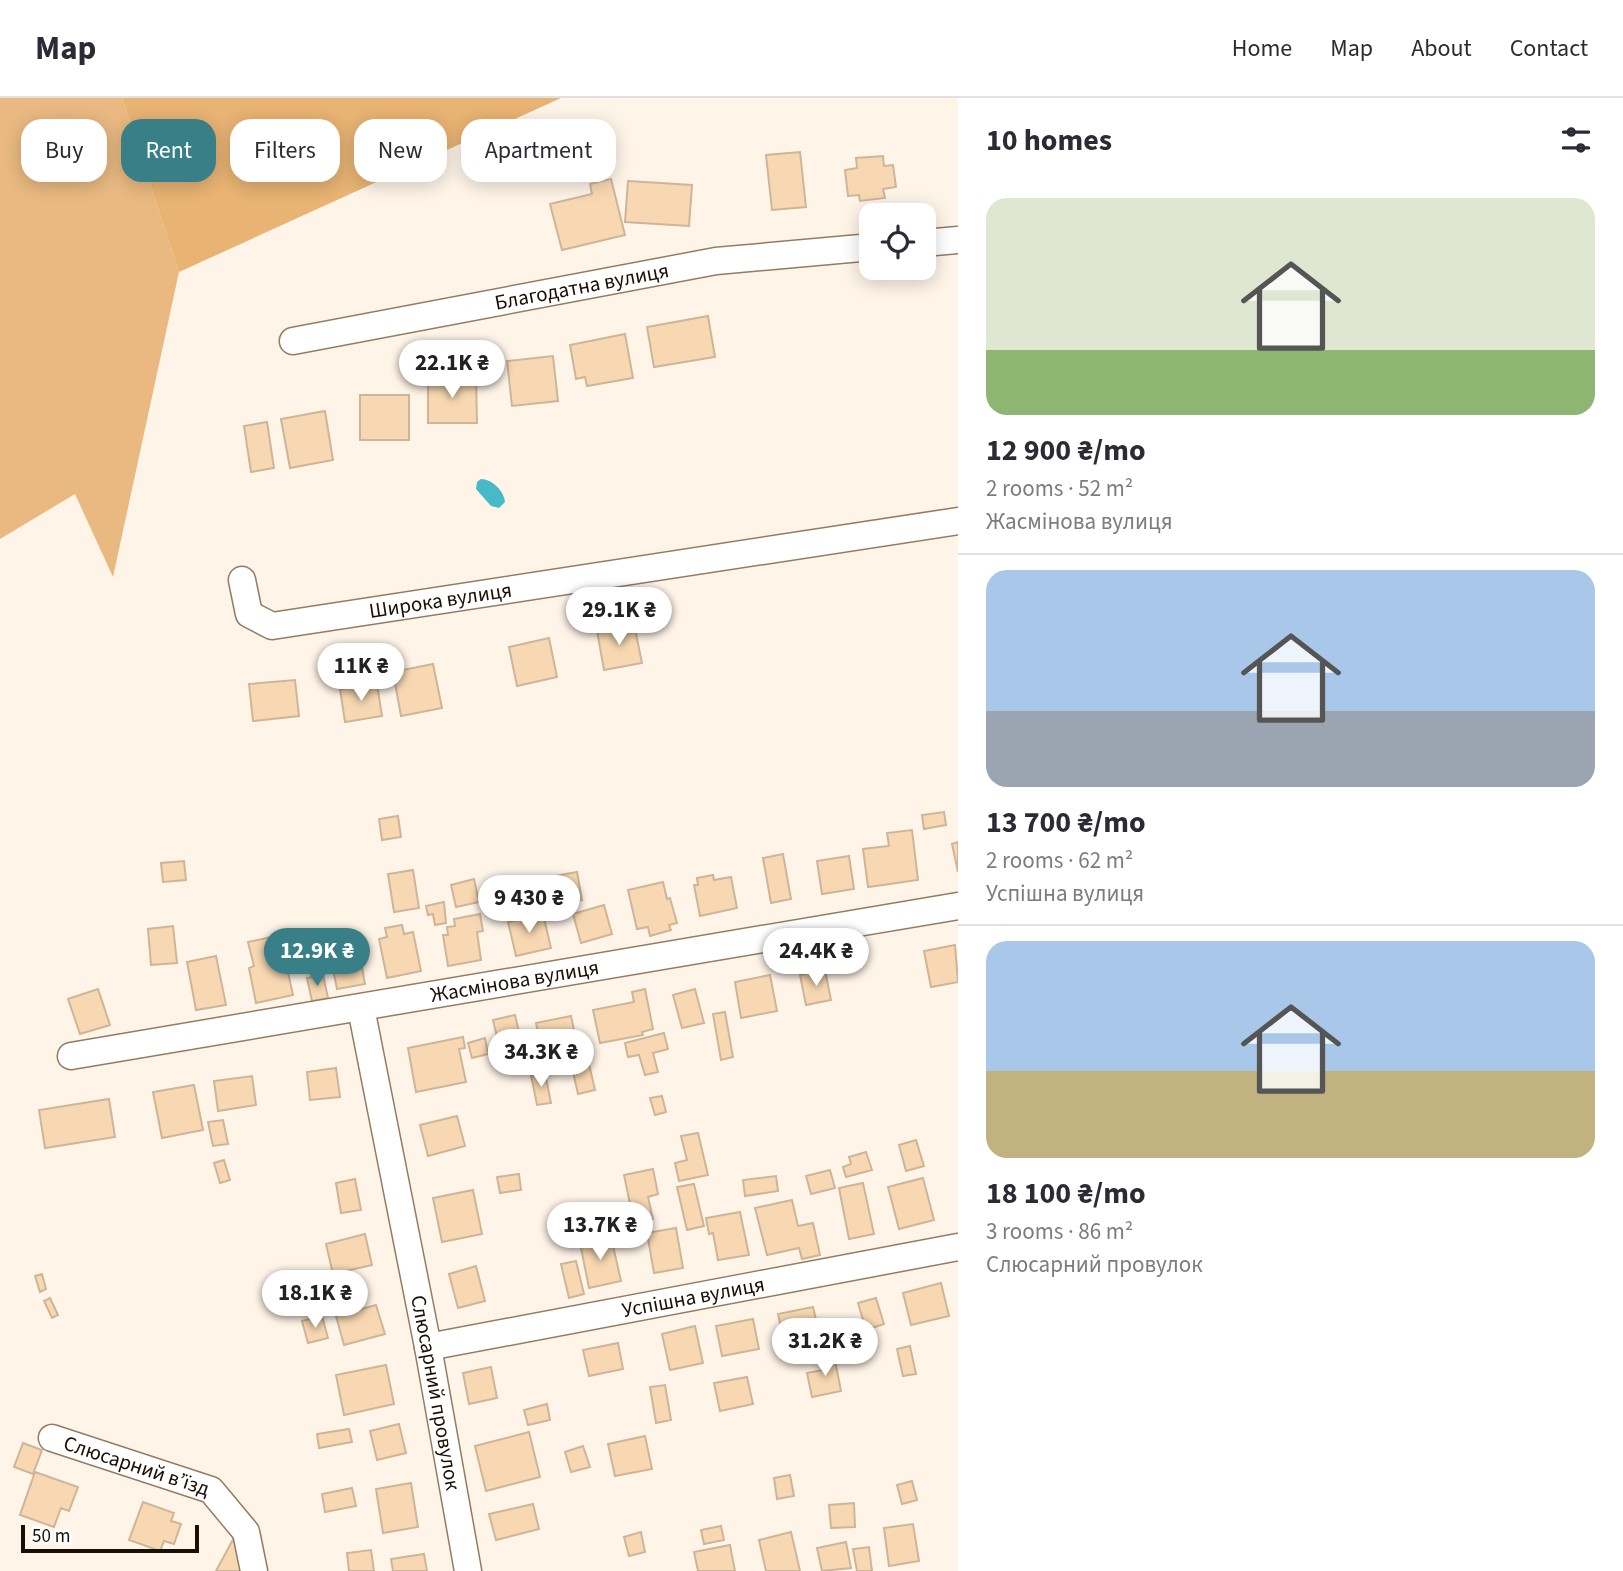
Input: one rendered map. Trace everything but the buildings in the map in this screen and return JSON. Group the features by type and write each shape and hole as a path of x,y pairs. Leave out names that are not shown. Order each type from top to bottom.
{"street":[{"path":"936,242 958,240"},
{"name":"Благодатна вулиця","path":"293,341 716,261 859,248"},
{"name":"Широка вулиця","path":"242,580 249,614 272,626 958,521"},
{"name":"Жасмінова вулиця","path":"71,1056 958,906"},
{"name":"Слюсарний провулок","path":"361,1008 428,1347 468,1571"},
{"name":"Успішна вулиця","path":"428,1347 958,1247"},
{"name":"Слюсарний в’їзд","path":"52,1438 211,1490 246,1532 254,1571"}],"shaded area":[{"path":"0,98 122,98 129,119 121,119 121,182 150,182 179,272 113,577 75,494 0,539"},
{"path":"122,98 561,98 515,119 461,119 461,144 447,150 447,119 354,119 354,182 377,182 179,272 150,182 216,182 216,119 129,119"}],"water":[{"path":"481,479 493,483 500,490 505,502 499,508 491,506 476,489 477,482"}]}
